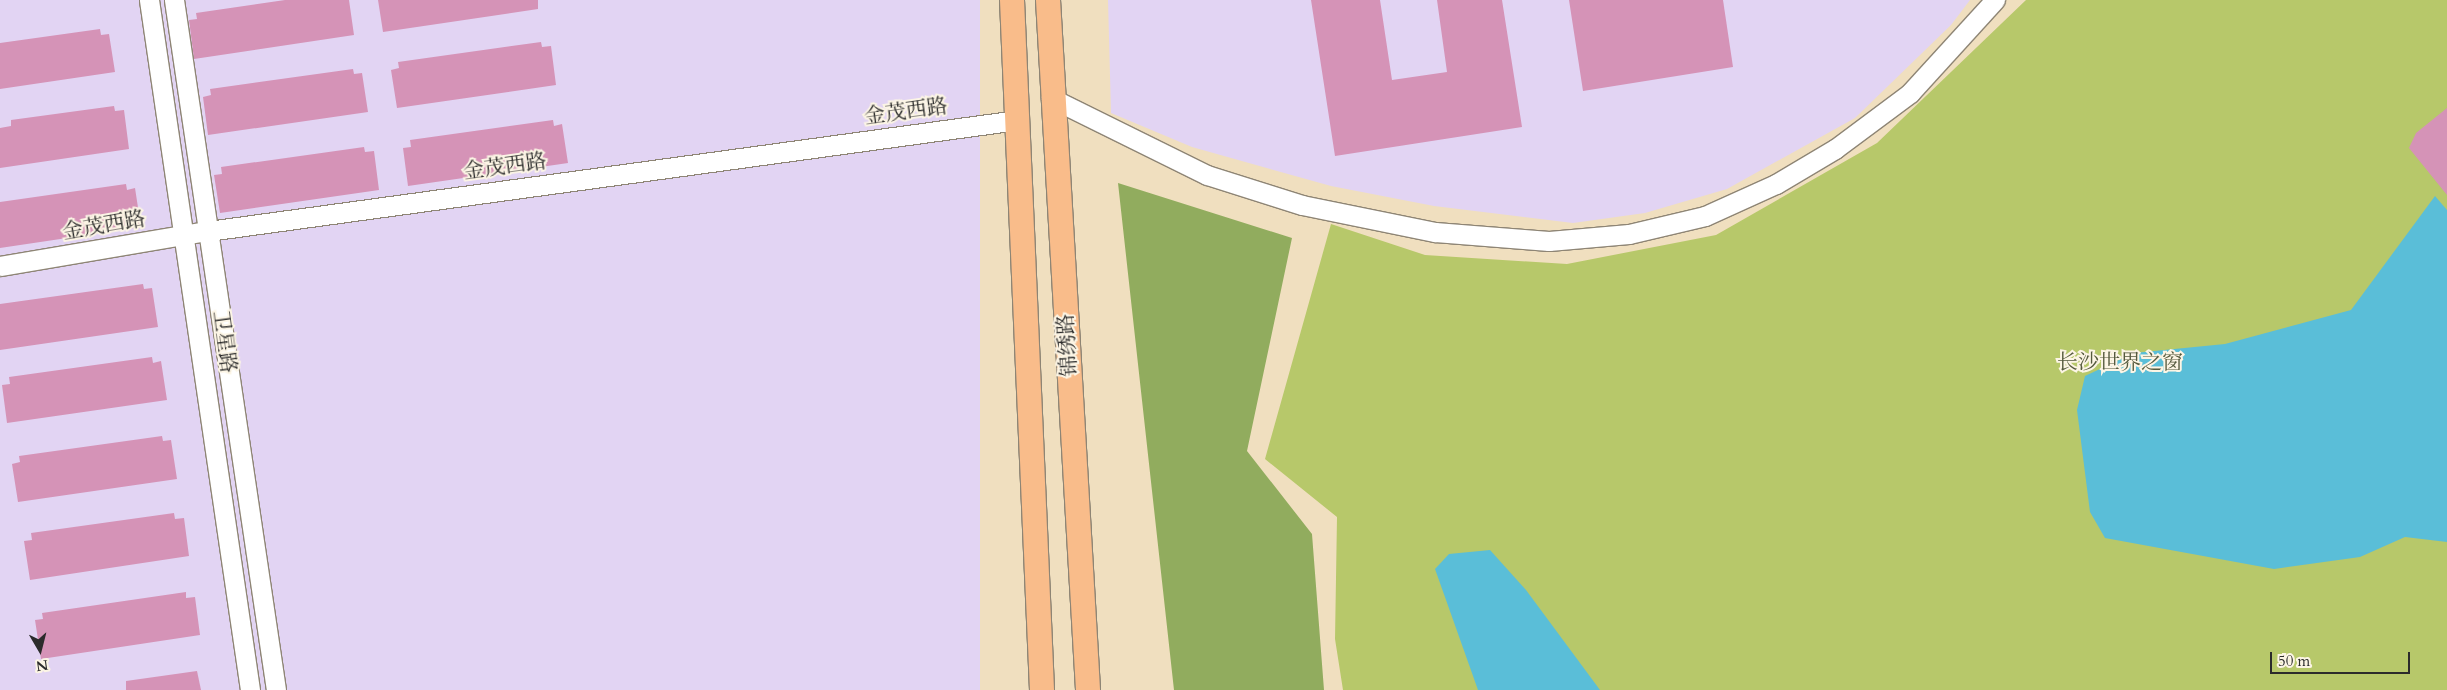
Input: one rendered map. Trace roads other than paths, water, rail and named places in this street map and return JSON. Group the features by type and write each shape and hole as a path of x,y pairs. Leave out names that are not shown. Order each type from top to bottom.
{"main road":[{"name":"锦绣路","path":"1012,0 1042,690"},
{"name":"锦绣路","path":"1048,0 1051,98 1088,690"}],"street":[{"name":"卫星路","path":"149,0 186,235 250,690"},
{"path":"174,0 276,690"},
{"path":"1051,98 1207,175 1302,205 1435,232 1549,241 1628,234 1705,216 1776,184 1835,149 1910,92 1995,0"},
{"name":"金茂西路","path":"0,266 208,231 1017,120"}],"water":[{"path":"2435,196 2447,210 2447,542 2405,537 2360,557 2274,569 2105,538 2090,512 2077,410 2085,376 2134,353 2225,344 2351,310"},
{"path":"1490,550 1526,590 1600,690 1478,690 1435,569 1449,554"}],"park label":[{"name":"长沙世界之窗","path":"2120,363"}]}
